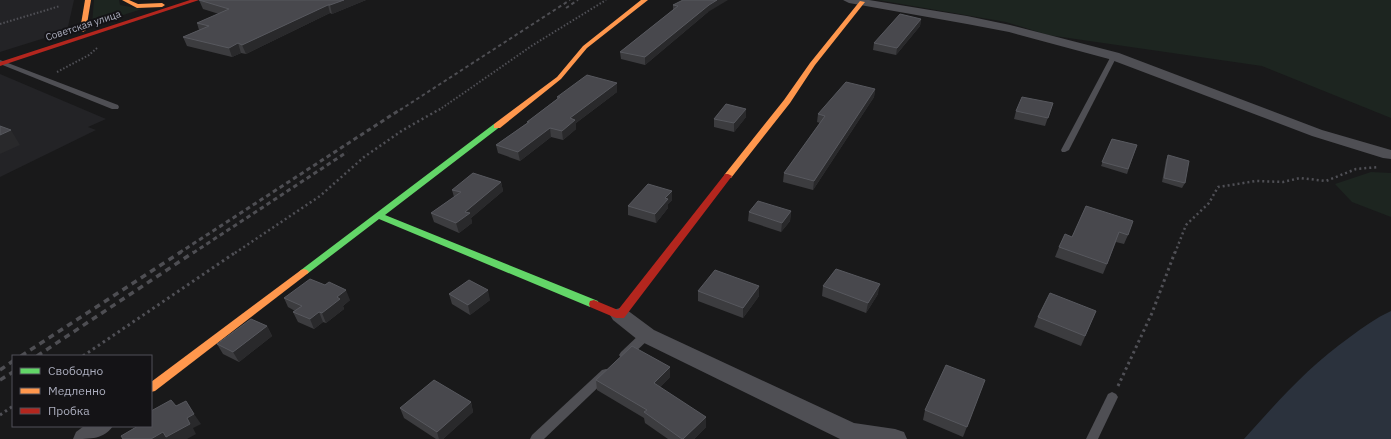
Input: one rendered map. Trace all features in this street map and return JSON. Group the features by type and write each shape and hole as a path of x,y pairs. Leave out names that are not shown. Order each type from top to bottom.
{"street":[{"path":"83,30 88,0"},
{"path":"125,0 129,4 140,6 162,5"},
{"name":"Советская улица","path":"1,62 83,30 177,0"},
{"name":"Советская улица","path":"1,62 196,0"},
{"path":"152,387 547,88 559,78 585,48 645,0"},
{"path":"849,0 1010,29 1114,56 1317,133 1389,155"},
{"path":"620,315 787,101 812,64 862,2"},
{"path":"379,216 620,315 646,335 851,433 895,439"},
{"path":"85,439 100,427"}],"lane":[{"path":"1065,150 1114,56"},
{"path":"1,62 115,107"},
{"path":"536,439 646,335"},
{"path":"1092,439 1112,396"}],"path":[{"path":"84,355 128,324 320,196 364,157 403,130 438,111 533,45 606,0"},
{"path":"0,24 60,6"},
{"path":"1112,396 1152,313 1186,226 1208,203 1218,187 1256,181 1283,182 1300,178 1326,180 1356,169 1383,168"},
{"path":"0,415 12,407"}],"shaded area":[{"path":"0,0 74,0 67,31 0,52"},
{"path":"94,0 119,0 120,5 142,9 92,25"},
{"path":"878,0 1391,0 1391,118 1262,66 1048,35 1006,22"},
{"path":"0,74 106,119 88,127 96,130 0,177"},
{"path":"1371,172 1391,173 1391,217 1352,202 1335,184"},
{"path":"1391,311 1391,439 1244,439 1307,372 1335,348 1365,326"}],"building":[{"path":"199,0 344,0 328,5 242,45 238,43 229,48 183,37 209,26 197,23 229,9"},
{"path":"683,0 717,0 645,57 620,52 678,6 673,5"},
{"path":"900,14 921,19 897,48 874,43"},
{"path":"587,75 617,83 570,118 575,120 562,131 550,128 518,152 496,145 529,122 527,122"},
{"path":"846,82 875,89 814,181 784,173 825,116 818,114"},
{"path":"1022,97 1053,103 1048,118 1016,111"},
{"path":"726,104 746,109 734,123 714,119"},
{"path":"0,126 11,130 0,135"},
{"path":"1112,139 1137,145 1128,169 1102,162"},
{"path":"1168,155 1189,161 1185,183 1164,178"},
{"path":"473,173 501,182 465,212 470,213 456,223 431,213 461,192 452,190"},
{"path":"648,184 672,191 665,198 668,199 655,214 628,206"},
{"path":"758,201 791,211 782,223 749,212"},
{"path":"1086,206 1133,221 1128,235 1119,232 1107,264 1059,247 1065,234 1072,237"},
{"path":"836,269 880,284 868,303 823,286"},
{"path":"715,270 759,286 743,308 698,291"},
{"path":"310,279 325,285 329,282 346,290 337,297 340,299 322,313 319,312 310,319 293,312 302,306 284,298"},
{"path":"469,280 488,290 468,305 449,294"},
{"path":"1050,293 1096,311 1085,336 1038,317"},
{"path":"251,319 267,326 233,352 217,344"},
{"path":"632,346 670,367 654,383 706,417 683,439 644,412 647,410 596,380"},
{"path":"946,365 985,380 967,427 925,410"},
{"path":"434,380 471,402 437,432 400,408"},
{"path":"171,400 176,406 186,401 194,414 187,418 190,424 166,437 163,432 151,439 123,439 121,436 136,427 152,427 152,410"}],"railway":[{"path":"400,110 570,0"},
{"path":"566,8 578,0"},
{"path":"179,253 401,109"},
{"path":"193,253 347,152"},
{"path":"23,355 181,252"},
{"path":"39,355 194,252"},
{"path":"0,370 12,362"},
{"path":"0,380 12,373"}],"traffic: fast":[{"path":"304,272 497,126"},
{"path":"379,216 594,304"}],"traffic: slow":[{"path":"83,30 88,0"},
{"path":"125,0 137,6 162,5"},
{"path":"497,126 559,78 585,47 645,0"},
{"path":"728,176 787,101 812,64 862,2"},
{"path":"152,387 304,272"}],"traffic: jam":[{"path":"0,64 196,0"},
{"path":"594,304 620,315 728,176"}]}
